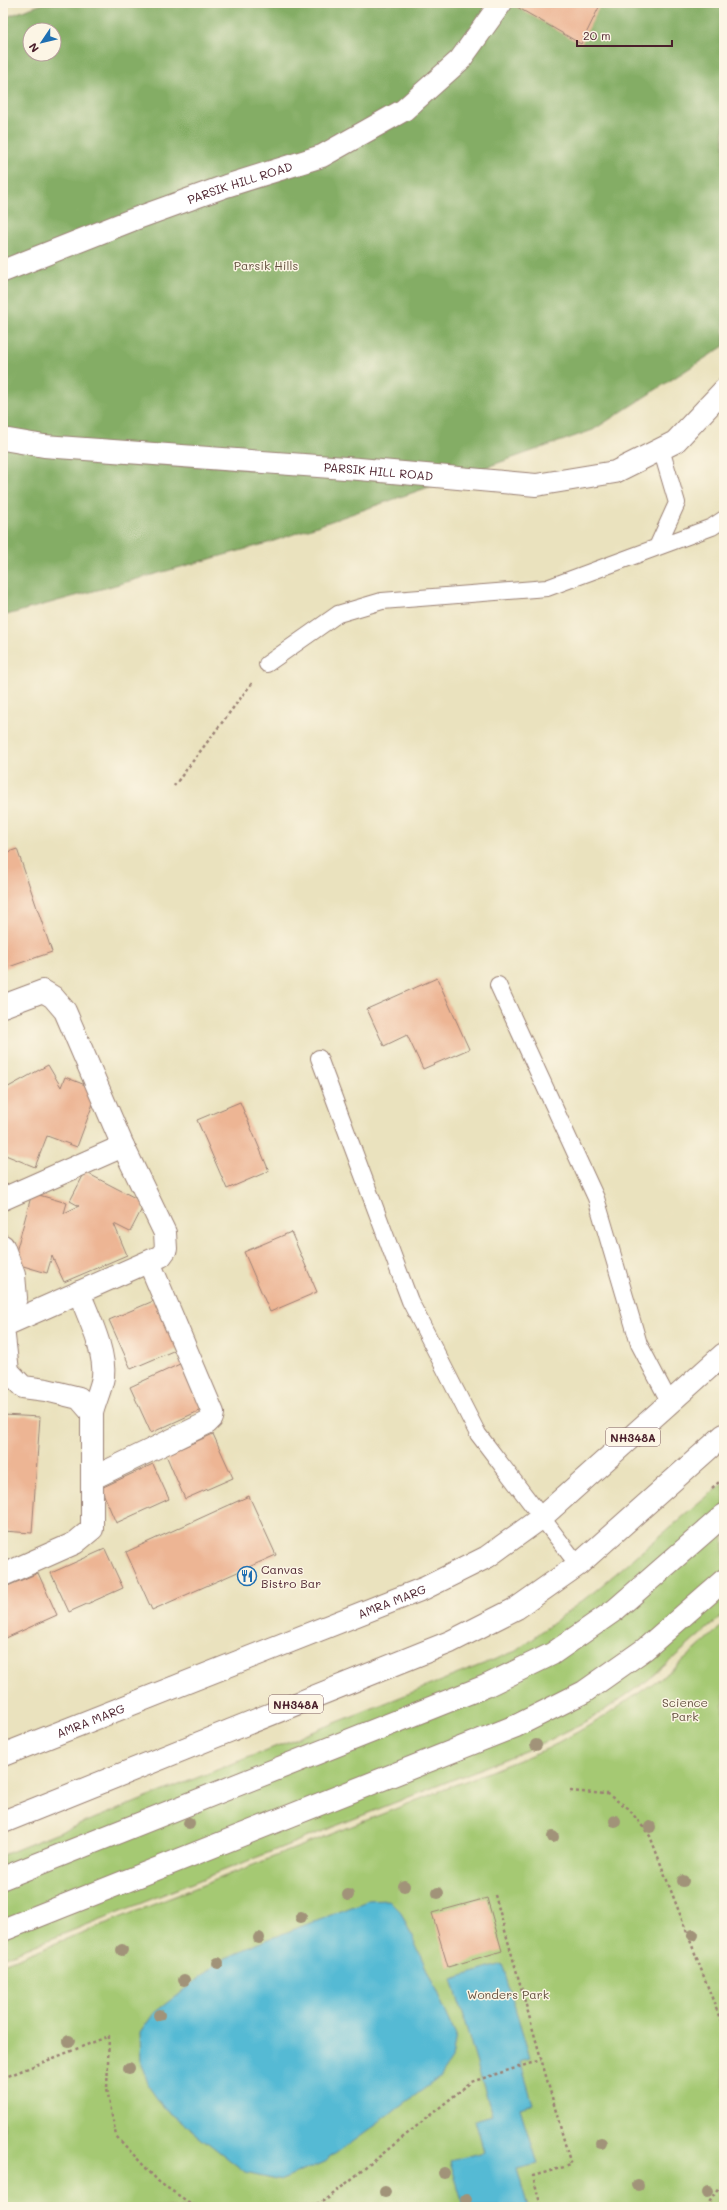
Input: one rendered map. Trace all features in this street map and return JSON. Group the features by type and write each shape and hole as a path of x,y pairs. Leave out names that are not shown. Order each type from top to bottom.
{"main road":[{"name":"PARSIK HILL ROAD","path":"3,271 154,212 226,186 322,156 404,110 460,60 501,3"},
{"name":"PARSIK HILL ROAD","path":"3,439 44,446 359,469 536,486 615,472 661,449 674,442 724,390"},
{"path":"3,1006 43,991 53,997 65,1011 123,1146 165,1233 166,1249 161,1256 149,1262 3,1326"},
{"path":"3,1198 123,1146"},
{"path":"3,1246 14,1275 16,1298 3,1326 8,1371 23,1387 46,1390 79,1398 92,1413"},
{"path":"93,1478 206,1423 212,1418 213,1413 149,1262"},
{"path":"3,1575 75,1544 92,1530 92,1413 103,1377 101,1357 93,1327 79,1292"},
{"name":"AMRA MARG","path":"3,1755 425,1588 487,1557 541,1518 724,1354"},
{"name":"NH348A","path":"3,1822 450,1642 517,1608 578,1565 724,1435"},
{"path":"3,1878 479,1689 552,1654 615,1610 724,1515"},
{"path":"3,1930 516,1726 584,1692 645,1649 724,1580"}],"lane":[{"path":"657,547 677,503 661,449"},
{"path":"267,664 338,614 382,601 547,588 712,527 724,519"},
{"path":"498,985 596,1198 639,1344 670,1403"},
{"path":"319,1058 410,1301 478,1434 578,1565"}],"path":[{"path":"174,786 267,664"},
{"path":"570,1791 607,1794 628,1808 650,1836 724,2029"},
{"path":"495,1895 571,2165 532,2176 541,2207"},
{"path":"3,2078 108,2036 107,2089 116,2136 160,2183 196,2207"},
{"path":"311,2207 327,2199 471,2082 541,2060"},
{"path":"3,2148 4,2207"},
{"path":"707,2207 724,2182"}],"green space":[{"name":"Parsik Hills","path":"45,3 724,3 724,346 593,430 268,543 3,616 3,18"},
{"path":"724,1482 724,1614 648,1680 596,1716 540,1745 3,1958 3,1855 516,1651 595,1591"},
{"name":"Wonders Park","path":"724,1624 724,2207 3,2207 3,1964 549,1748 604,1717 675,1668"}],"water":[{"path":"389,1900 401,1912 456,2035 452,2059 439,2078 324,2162 282,2180 245,2172 165,2109 149,2086 141,2064 140,2033 154,2013 222,1960 256,1944 367,1901"},
{"path":"502,1964 530,2058 520,2061 533,2104 520,2108 537,2164 517,2169 528,2207 464,2207 450,2161 484,2152 475,2120 492,2115 452,1979"}],"building":[{"path":"510,3 601,3 581,44"},
{"path":"17,849 52,952 3,969 3,854"},
{"path":"437,978 469,1049 423,1069 407,1035 384,1046 367,1009"},
{"path":"48,1065 61,1087 65,1077 98,1090 77,1147 47,1136 35,1167 3,1154 3,1090"},
{"path":"240,1102 269,1171 227,1189 197,1120"},
{"path":"85,1172 145,1203 130,1232 114,1224 127,1255 64,1282 52,1256 47,1273 13,1263 32,1193 67,1203 64,1213 79,1206 70,1201"},
{"path":"291,1232 317,1292 270,1312 244,1252"},
{"path":"158,1299 180,1348 131,1369 109,1320"},
{"path":"182,1363 203,1409 151,1433 130,1387"},
{"path":"3,1415 40,1417 32,1533 3,1531"},
{"path":"213,1434 233,1478 185,1499 166,1455"},
{"path":"153,1464 169,1499 116,1523 101,1488"},
{"path":"249,1496 276,1555 152,1610 126,1552"},
{"path":"105,1549 123,1588 69,1612 51,1573"},
{"path":"38,1573 57,1615 6,1638 3,1630 3,1588"},
{"path":"487,1898 502,1951 448,1967 432,1913"}],"place":[{"name":"Canvas Bistro Bar","path":"247,1576"}],"park label":[{"name":"Science Park","path":"685,1709"}]}
